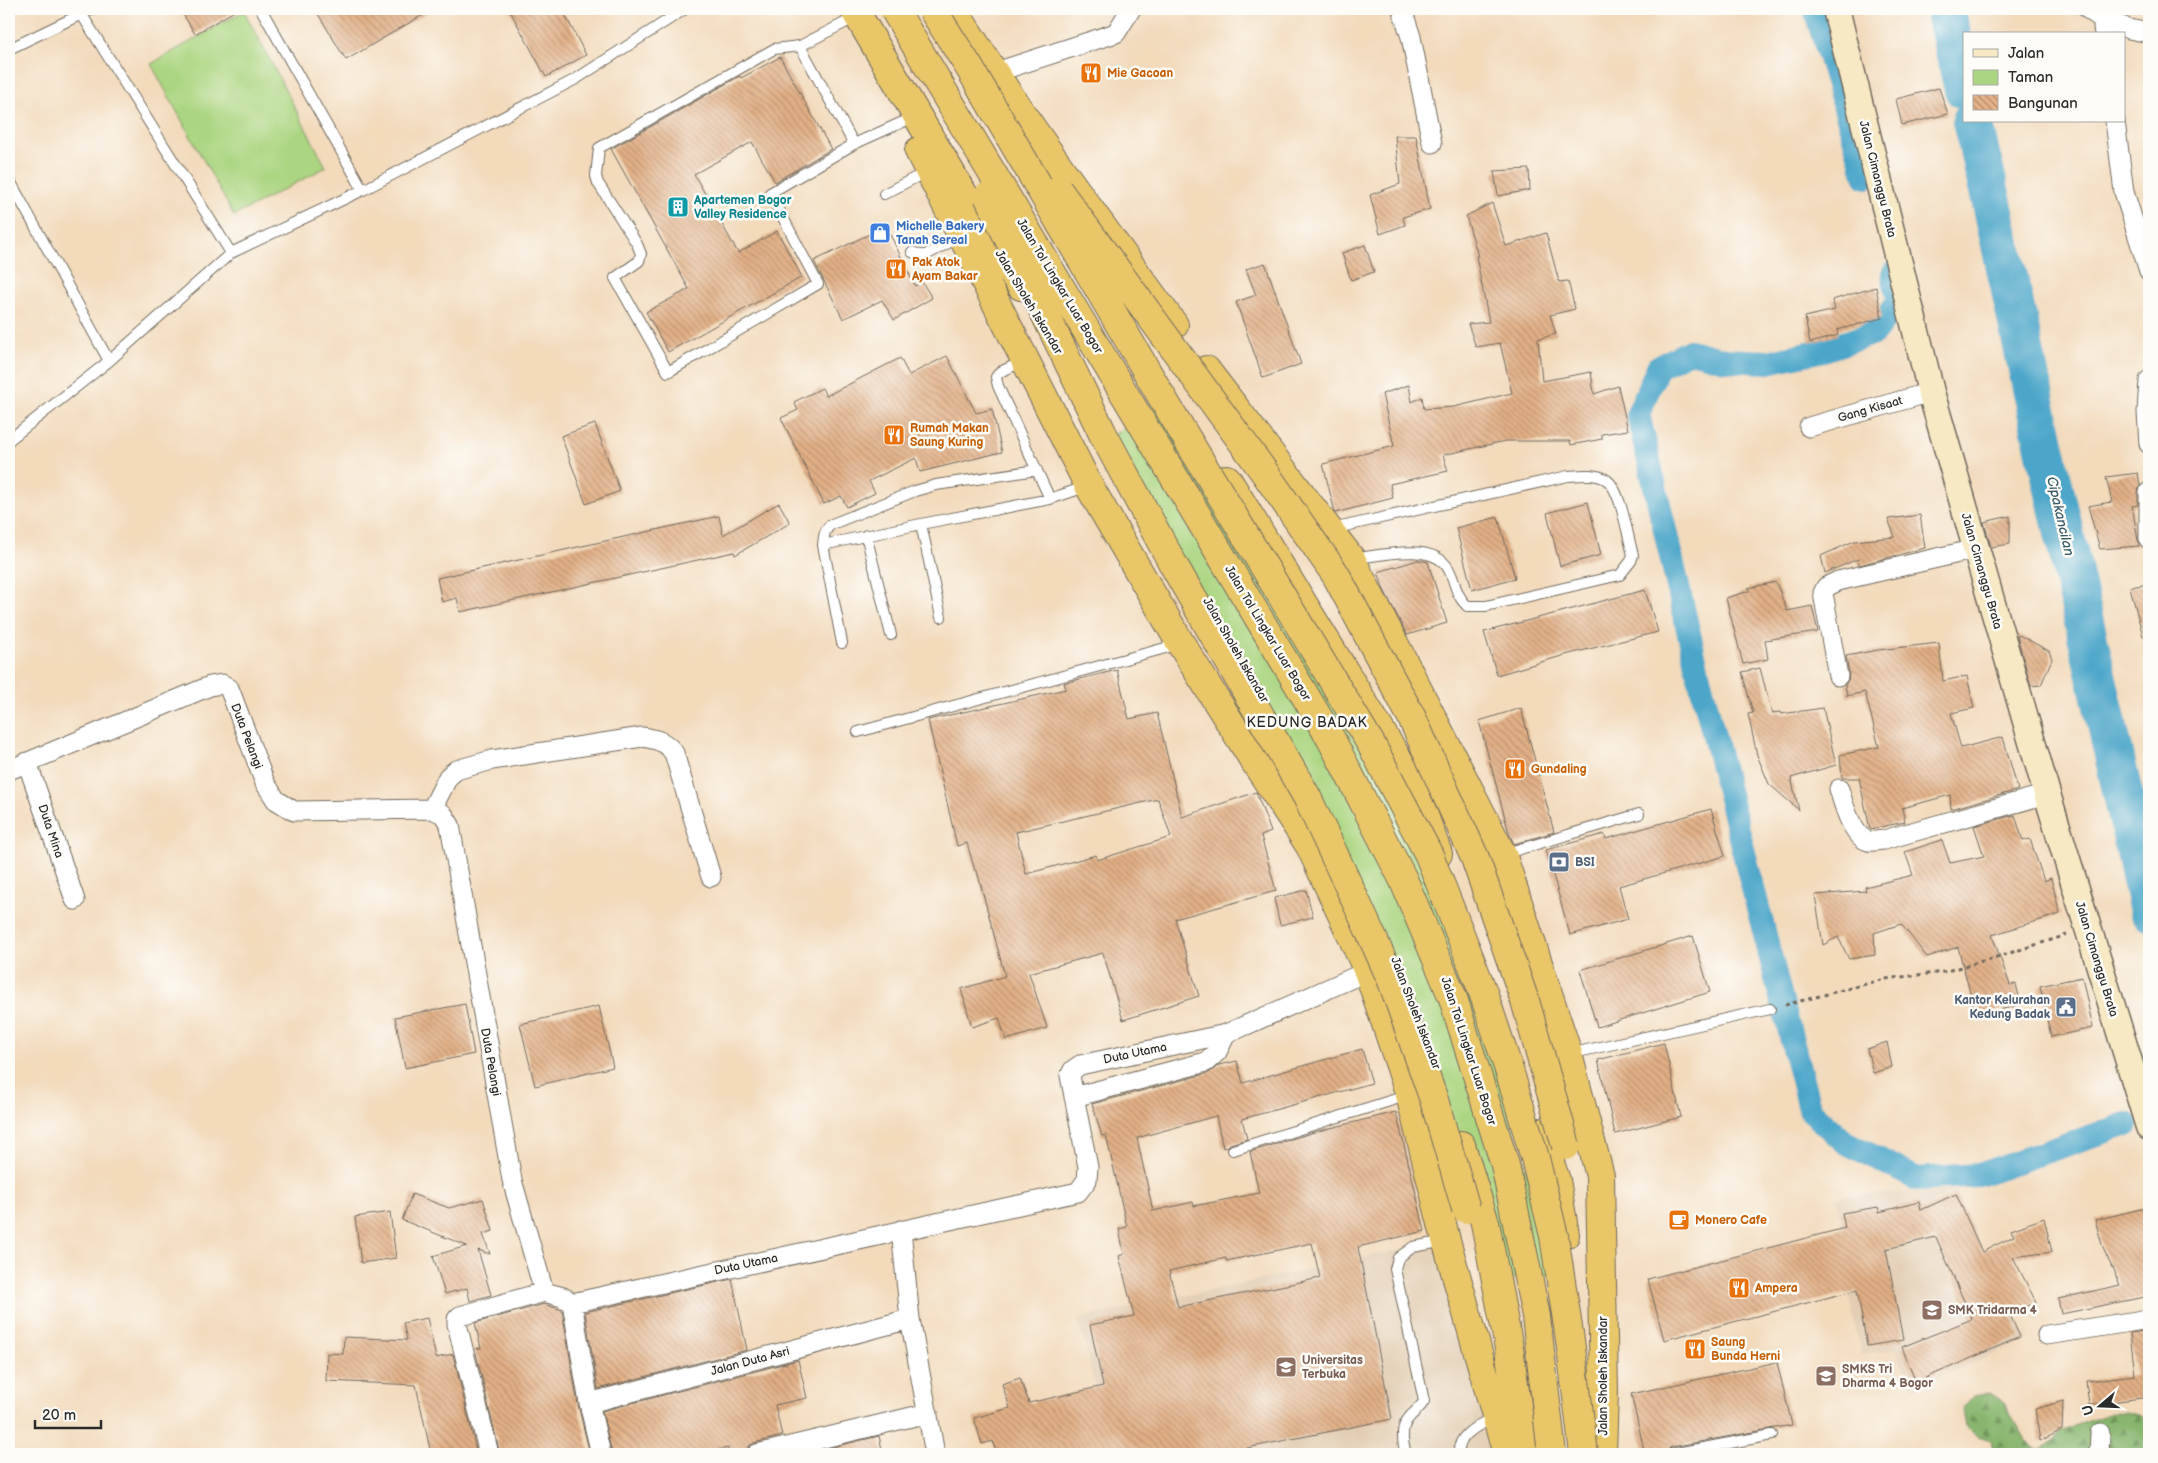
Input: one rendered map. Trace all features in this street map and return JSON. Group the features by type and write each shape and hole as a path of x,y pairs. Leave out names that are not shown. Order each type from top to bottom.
{"highway":[{"name":"Jalan Tol Lingkar Luar Bogor","path":"894,9 1331,739 1403,879 1454,998 1505,1165 1536,1316 1552,1454"},
{"path":"932,9 981,70 1266,473 1336,576 1412,718 1475,858 1526,1004 1566,1146 1584,1259 1589,1378"},
{"name":"Jalan Sholeh Iskandar","path":"953,9 981,70 1034,134 1220,388 1351,559 1502,854 1568,1054 1600,1176 1604,1391 1601,1454"},
{"name":"Jalan Sholeh Iskandar","path":"856,12 984,229 1018,280 1242,659 1320,797 1406,980 1446,1093 1485,1223 1509,1348 1524,1454"},
{"path":"909,33 1103,434 1172,564 1306,797 1356,901 1392,981 1434,1100 1509,1348"},
{"name":"Jalan Sholeh Iskandar","path":"872,39 905,121 928,170 1089,486 1181,644 1253,760 1310,846 1368,971 1410,1095 1446,1240 1507,1454"},
{"path":"981,70 1163,399 1371,744 1429,855 1483,992 1535,1158 1554,1236 1570,1340 1584,1454"},
{"name":"Jalan Sholeh Iskandar","path":"1034,134 1081,243 1412,782 1556,1180 1601,1454"},
{"path":"1018,280 1081,243"}],"street":[{"path":"981,70 1116,33 1131,9"},
{"path":"1402,9 1411,37 1432,143"},
{"name":"Jalan Cimanggu Brata","path":"1836,9 1931,392 2047,794 2149,1127"},
{"path":"2098,21 2149,33"},
{"path":"2115,122 2124,192 2149,271"},
{"path":"2149,380 2147,412 2149,444"},
{"name":"Gang Kisaat","path":"1809,427 1931,392"},
{"path":"2149,492 2149,539"},
{"path":"1838,676 1823,594 1826,587 1838,581 1976,549"},
{"name":"Duta Pelangi","path":"9,770 210,686 222,684 229,688 265,783 276,800 294,810 432,809 443,814 450,825 512,1180 544,1292"},
{"path":"432,809 448,777 456,770 468,766 492,760 642,737 655,740 668,744 674,753 711,876"},
{"name":"Duta Mina","path":"27,762 76,900"},
{"path":"1839,789 1848,818 1860,835 1868,841 1884,840 2047,794"},
{"name":"Duta Utama","path":"572,1303 1078,1192 1087,1180 1088,1167 1070,1076 1073,1070 1080,1066 1226,1034 1368,971"},
{"name":"Duta Utama","path":"1074,1097 1206,1062 1217,1052 1226,1034"},
{"path":"901,1230 910,1319 935,1454"},
{"path":"489,1454 457,1319 463,1314 544,1292 563,1297 572,1303 589,1403 601,1454"},
{"name":"Jalan Duta Asri","path":"589,1403 910,1319"},
{"path":"2047,1335 2149,1319"},
{"path":"757,1454 928,1414"},
{"path":"2099,1454 2100,1433"}],"lane":[{"path":"9,49 92,9"},
{"path":"261,9 363,190"},
{"path":"9,440 109,362 232,253 363,190 576,79 685,9"},
{"path":"856,12 800,46 774,49 600,148 596,176 598,183 637,244 641,254 639,261 614,278 668,372 818,284 770,193 854,144 905,121"},
{"path":"82,15 232,253"},
{"path":"800,46 854,144"},
{"path":"884,194 928,170"},
{"path":"9,179 109,362"},
{"path":"912,252 924,256 961,236"},
{"path":"1026,360 1000,372 996,377 998,386 1050,500"},
{"path":"842,643 823,545 824,533 827,528 832,524 915,491 936,485 1037,470"},
{"path":"1328,530 1568,476 1590,474 1607,480 1616,491 1632,555 1626,568 1620,574 1486,606 1467,606 1459,598 1449,569 1441,559 1432,554 1413,552 1351,559"},
{"path":"823,545 921,524 1050,500 1089,486"},
{"path":"921,524 941,617"},
{"path":"866,535 891,635"},
{"path":"858,732 1181,644"},
{"path":"1502,854 1639,814"},
{"path":"1568,1054 1770,1009"},
{"path":"1233,1150 1410,1095"},
{"path":"1406,1454 1403,1436 1404,1426 1407,1419 1420,1408 1424,1401 1396,1269 1398,1258 1413,1247 1446,1240"},
{"path":"1459,1454 1458,1448 1464,1436 1496,1415"},
{"path":"1672,1454 1772,1435"}],"path":[{"path":"1788,1005 1884,979 1943,972 2088,928"}],"shaded area":[{"name":"SMK Tridarma 4","path":"1955,1189 1994,1274 2028,1340 1913,1388 1895,1349 1861,1355 1846,1280 1837,1197"},
{"name":"Universitas Terbuka","path":"1446,1240 1507,1454 1112,1454 1078,1319"}],"green space":[{"path":"244,11 326,167 234,216 151,64"},
{"path":"1163,399 1429,855 1559,1274 1496,1280 1429,1046 1112,436"},
{"path":"1989,1393 2004,1403 2026,1441 2039,1450 2053,1442 2062,1430 2108,1414 2125,1412 2142,1416 2149,1424 2149,1454 1994,1454 1991,1440 1977,1436 1965,1426 1962,1409 1973,1396"}],"building":[{"path":"180,9 238,9 195,34"},
{"path":"315,9 433,9 346,60"},
{"path":"509,9 562,9 586,55 546,77"},
{"name":"Apartemen Bogor Valley Residence","path":"780,57 831,149 775,182 752,142 694,174 738,253 777,231 802,277 668,352 646,312 689,289 611,149 740,76 741,78"},
{"path":"1939,88 1948,114 1902,125 1896,99"},
{"path":"1395,136 1416,136 1430,209 1403,217 1405,225 1380,234 1370,195 1400,184"},
{"path":"1529,169 1530,190 1498,196 1494,171"},
{"path":"1492,203 1506,246 1546,233 1559,282 1568,281 1575,309 1550,315 1556,334 1538,339 1542,381 1591,372 1594,394 1618,386 1628,430 1602,434 1602,439 1571,445 1570,441 1505,441 1443,455 1448,471 1390,484 1393,498 1335,513 1323,464 1394,446 1382,394 1409,385 1412,402 1422,397 1424,409 1454,407 1512,393 1500,343 1476,347 1468,324 1489,322 1476,256 1478,256 1466,216"},
{"path":"886,226 915,286 922,282 932,298 894,320 882,300 843,319 814,261"},
{"path":"1365,245 1374,272 1351,280 1342,253"},
{"path":"1265,263 1301,364 1263,378 1236,302 1256,295 1246,269"},
{"path":"1876,287 1882,318 1837,330 1838,335 1810,343 1805,317 1835,310 1832,300"},
{"name":"Rumah Makan Saung Kuring","path":"947,356 976,413 992,409 1002,452 920,472 916,458 869,481 875,493 847,507 841,496 824,504 781,418 798,410 794,402 822,388 826,396 900,358 909,375"},
{"path":"595,424 620,491 586,504 561,436"},
{"path":"2138,473 2140,485 2138,505 2132,506 2139,546 2100,549 2088,506 2112,502 2106,477"},
{"path":"1588,502 1601,555 1560,566 1547,513"},
{"path":"779,503 790,523 735,555 734,552 460,612 457,598 442,602 437,578 719,516 723,535"},
{"path":"1920,515 1925,548 1859,565 1858,559 1825,573 1821,556 1854,541 1895,537 1888,519"},
{"path":"2010,516 2010,544 1991,547 1984,522"},
{"path":"1498,517 1515,578 1472,590 1456,528"},
{"path":"1418,560 1428,562 1447,623 1407,635 1383,588 1378,572"},
{"path":"1776,582 1787,611 1812,606 1818,632 1765,640 1768,659 1743,664 1726,598 1749,591 1748,588"},
{"path":"2149,584 2149,636 2143,636 2130,587"},
{"path":"1645,590 1658,632 1565,655 1497,675 1484,632"},
{"path":"2019,635 2049,651 2052,659 2041,685 2031,686 2017,636"},
{"path":"1939,643 1943,681 1967,676 1974,708 1951,713 1961,748 2003,737 2018,790 1951,809 1950,795 1902,808 1905,822 1870,829 1859,778 1842,778 1840,755 1879,747 1865,692 1847,696 1845,685 1849,674 1846,656 1878,650"},
{"path":"1760,668 1772,713 1780,712 1781,714 1823,708 1836,765 1791,778 1799,810 1769,784 1757,755 1748,714 1753,713 1742,672"},
{"path":"1117,670 1129,719 1157,713 1182,817 1256,792 1271,832 1261,836 1276,891 1175,919 1199,996 1123,1020 1103,953 1029,973 1047,1028 1006,1040 999,1018 972,1027 961,989 1005,976 977,871 975,871 967,843 957,846 928,720 1066,689 1064,683","holes":["1158,799 1171,837 1097,860 1096,855 1026,874 1016,832"]},
{"path":"1521,708 1554,832 1514,844 1509,833 1479,721"},
{"path":"1711,809 1725,856 1619,886 1628,919 1570,935 1546,850 1604,834 1606,839"},
{"path":"2015,815 2023,841 2030,839 2044,881 2051,878 2060,914 1992,935 2010,985 2016,984 2021,1005 1976,1015 1958,947 1927,957 1901,924 1874,933 1875,955 1849,959 1838,937 1823,945 1815,895 1866,891 1865,887 1913,875 1905,852 1942,840 1950,863 1984,856 1974,826"},
{"path":"1306,890 1313,917 1280,925 1274,898"},
{"path":"1693,936 1710,992 1597,1027 1580,970"},
{"name":"Kantor Kelurahan Kedung Badak","path":"2082,977 2093,1028 2051,1037 2040,986"},
{"path":"465,1004 474,1054 405,1068 395,1017"},
{"path":"599,1006 613,1067 535,1086 520,1024"},
{"path":"1887,1042 1892,1067 1873,1073 1867,1049"},
{"path":"1664,1043 1681,1117 1615,1134 1598,1060"},
{"path":"1362,1049 1372,1083 1242,1119 1247,1139 1223,1148 1216,1116 1137,1138 1153,1211 1193,1202 1194,1206 1259,1193 1250,1152 1314,1132 1396,1112 1425,1231 1358,1247 1392,1419 1217,1454 996,1454 993,1441 982,1444 974,1418 1010,1408 1002,1384 1020,1378 1029,1403 1103,1386 1090,1325 1134,1316 1119,1256 1124,1254 1119,1229 1127,1227 1106,1135 1102,1136 1092,1104 1209,1073 1219,1065 1237,1061 1243,1083","holes":["1312,1243 1320,1278 1178,1307 1169,1271 1226,1258 1226,1261"]},
{"path":"412,1194 449,1208 483,1199 493,1231 483,1234 490,1254 478,1250 491,1295 470,1301 467,1288 445,1294 433,1256 467,1246 402,1220"},
{"path":"1956,1194 1982,1252 2014,1236 2011,1230 2044,1218 2052,1252 2013,1257 2036,1302 2010,1315 2020,1337 1916,1382 1902,1347 1972,1319 1936,1237 1886,1249 1903,1340 1867,1346 1857,1290 1664,1340 1648,1279 1845,1228 1842,1213 1878,1207 1879,1212 1919,1202 1921,1210"},
{"path":"2149,1207 2149,1296 2061,1314 2058,1299 2120,1285 2103,1248 2095,1220"},
{"path":"390,1212 396,1258 361,1263 355,1217"},
{"path":"732,1279 747,1350 598,1389 585,1312"},
{"path":"544,1304 562,1310 578,1405 590,1454 500,1454 475,1349 481,1348 475,1323"},
{"path":"427,1318 436,1358 453,1354 477,1454 447,1454 447,1450 431,1454 416,1385 326,1381 327,1353 343,1354 344,1337 407,1340 403,1323"},
{"path":"2149,1330 2149,1397 2089,1405 2086,1381 2135,1375 2130,1333"},
{"path":"798,1360 807,1398 775,1405 782,1436 754,1443 749,1446 746,1454 729,1454 728,1448 699,1454 612,1454 602,1411"},
{"path":"1777,1362 1792,1425 1671,1447 1665,1453 1660,1454 1645,1454 1631,1394"},
{"path":"2063,1401 2062,1430 2040,1441 2035,1409"},
{"path":"879,1436 883,1454 825,1454 824,1449"}],"waterway":[{"path":"1815,9 1866,177"},
{"name":"Cipakancilan","path":"1945,9 1963,85"},
{"name":"Cipakancilan","path":"1972,122 1992,203 2149,910"},
{"path":"1893,274 1899,301 1874,333 1823,350 1768,362 1725,360 1690,351 1658,367 1638,414 1699,677 1810,1111 1845,1142 1917,1179 1978,1175 2127,1124"}],"place":[{"name":"Mie Gacoan","path":"1091,73"},
{"name":"Apartemen Bogor Valley Residence","path":"678,207"},
{"name":"Michelle Bakery Tanah Sereal","path":"880,233"},
{"name":"Pak Atok Ayam Bakar","path":"896,269"},
{"name":"Rumah Makan Saung Kuring","path":"894,435"},
{"name":"Gundaling","path":"1515,769"},
{"name":"BSI","path":"1559,862"},
{"name":"Kantor Kelurahan Kedung Badak","path":"2066,1007"},
{"name":"Monero Cafe","path":"1679,1220"},
{"name":"Ampera","path":"1739,1288"},
{"name":"SMK Tridarma 4","path":"1932,1310"},
{"name":"Saung Bunda Herni","path":"1695,1349"},
{"name":"Universitas Terbuka","path":"1286,1367"},
{"name":"SMKS Tri Dharma 4 Bogor","path":"1826,1376"}],"district":[{"name":"KEDUNG BADAK","path":"1307,722"}]}
